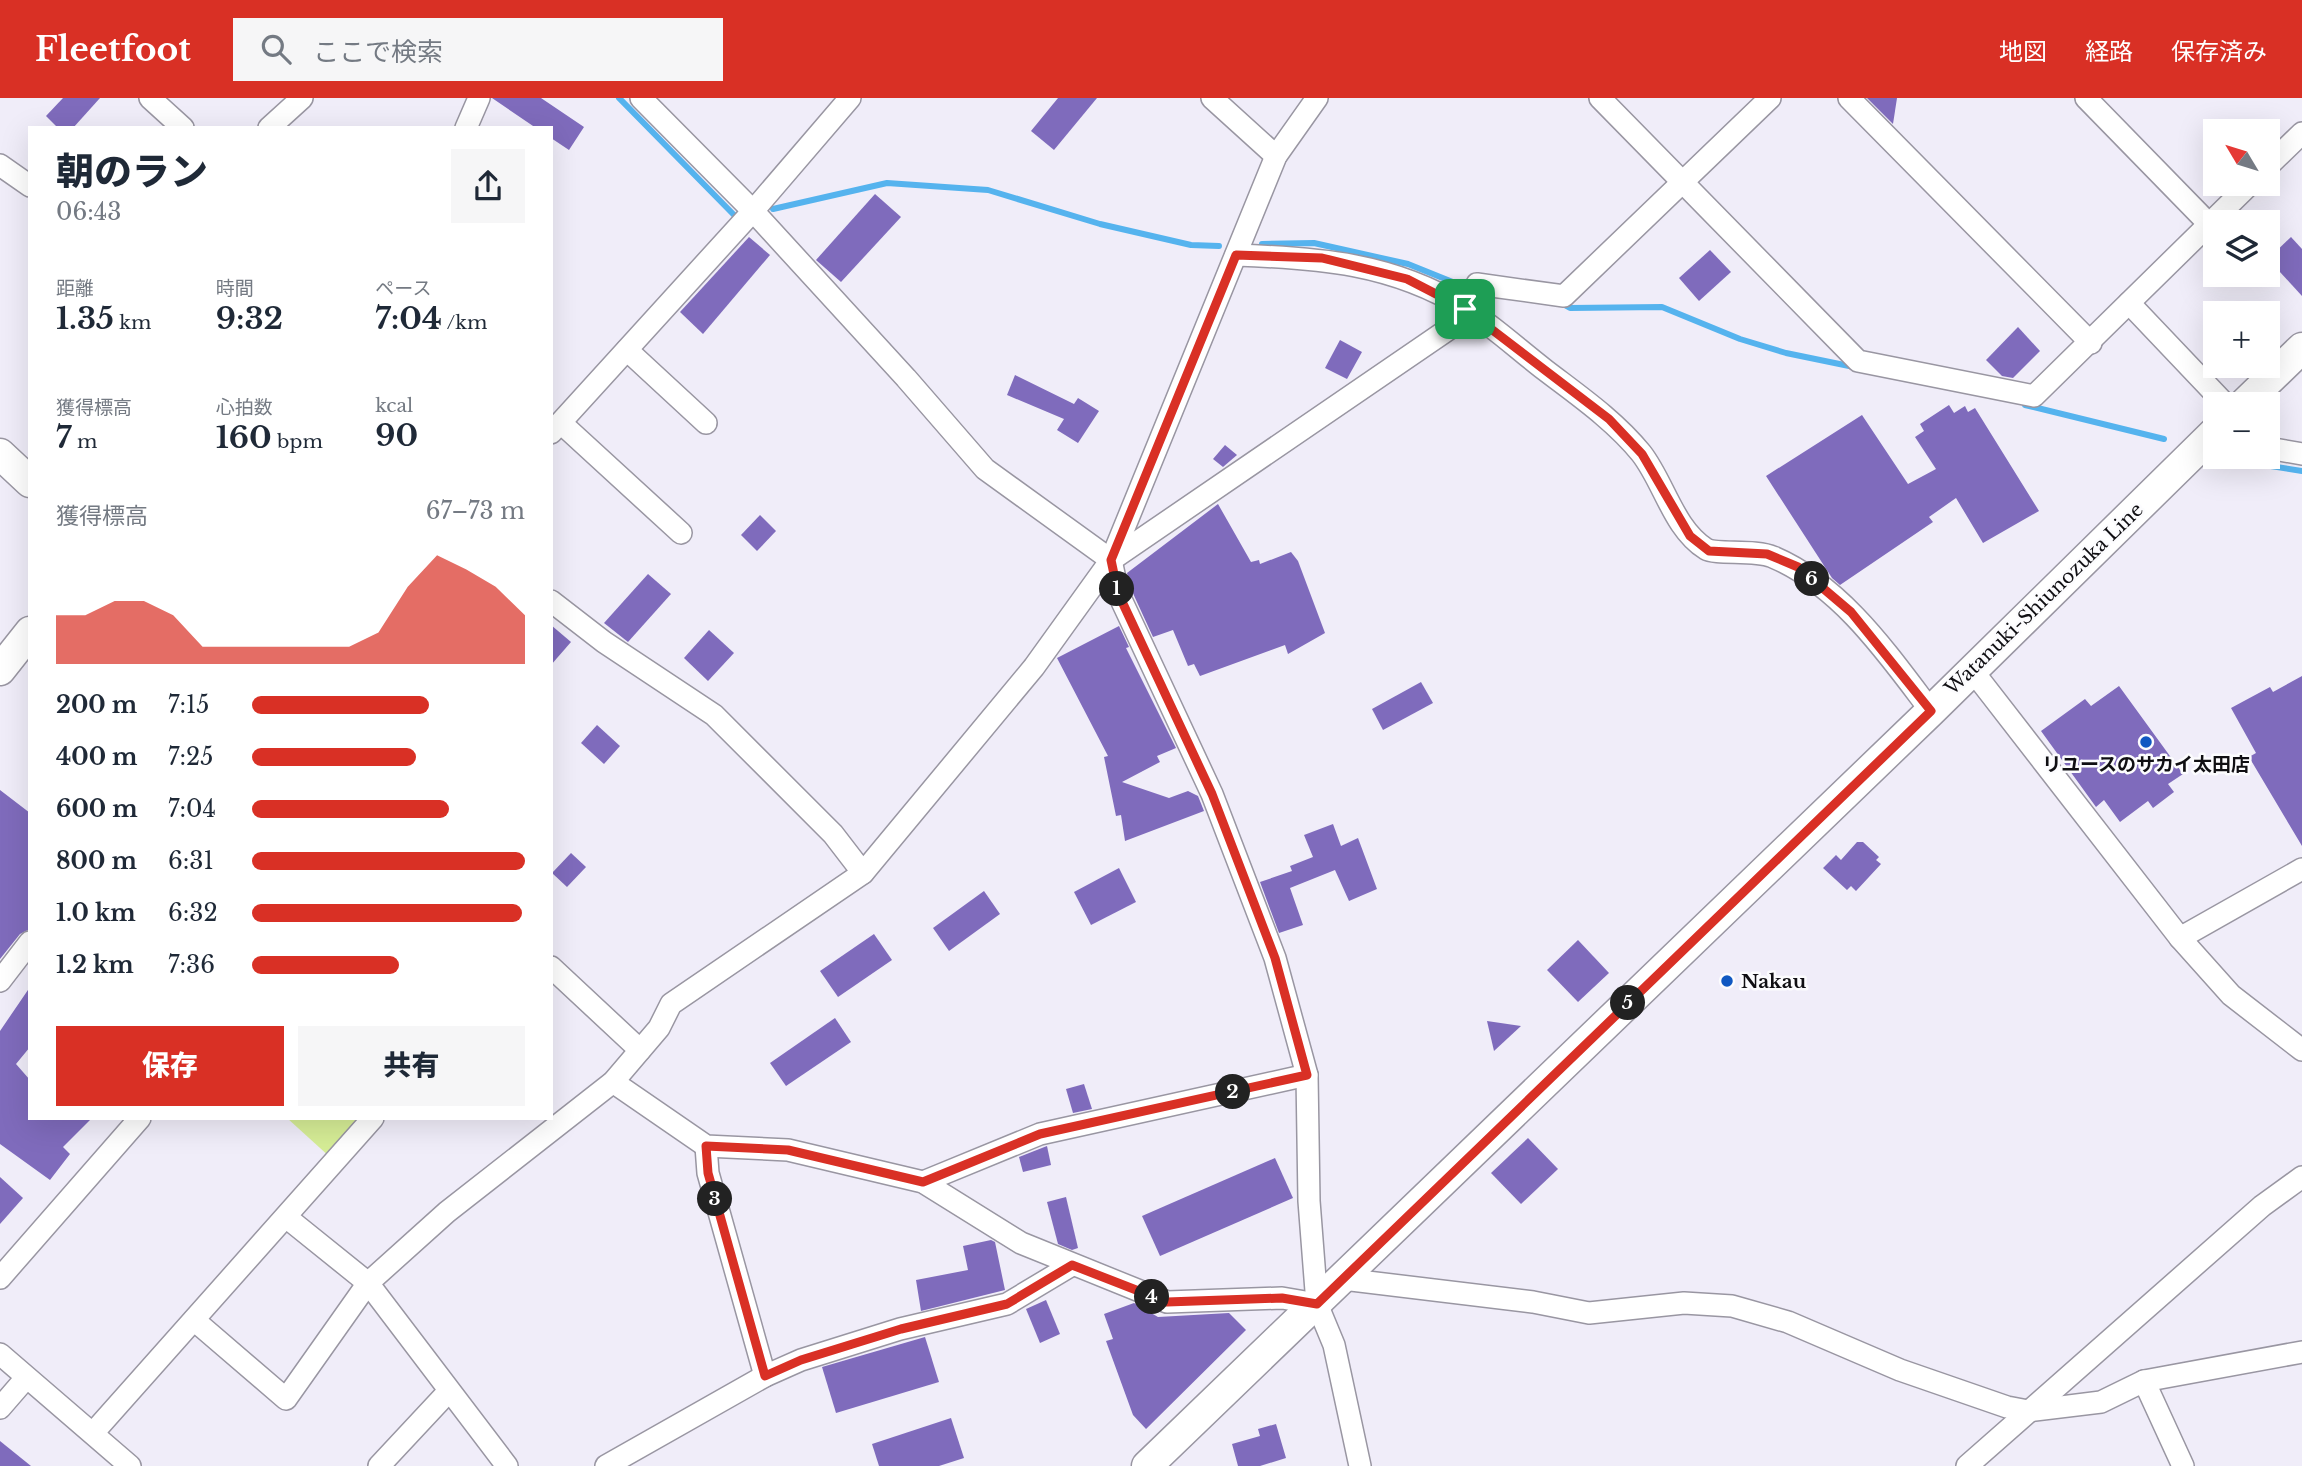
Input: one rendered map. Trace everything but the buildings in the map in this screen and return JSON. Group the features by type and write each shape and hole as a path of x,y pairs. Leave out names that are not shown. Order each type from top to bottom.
{"main road":[{"path":"2256,392 2302,348"},
{"name":"Watanuki-Shiunozuka Line","path":"1147,1466 1931,711 2203,444"},
{"path":"0,454 28,480"},
{"path":"0,670 28,635"}],"street":[{"path":"150,98 181,126"},
{"path":"272,126 302,98"},
{"path":"467,126 479,98"},
{"path":"640,98 752,211 906,378 985,469 1111,560 1118,593 1212,794 1275,958 1307,1075 1309,1201 1317,1304 1334,1345 1360,1466"},
{"path":"681,533 556,428 850,98"},
{"path":"1212,98 1276,156"},
{"path":"194,1320 286,1399 368,1283 447,1212 613,1082 659,1028 671,1004 863,873 1034,667 1111,560 1276,156 1317,98"},
{"path":"1600,98 1858,361 2034,396 2091,343 2203,230"},
{"path":"1111,560 1456,324 1477,284 1564,296 1770,98"},
{"path":"1849,98 2091,343"},
{"path":"2086,98 2203,218"},
{"path":"2280,154 2302,133"},
{"path":"0,164 28,185"},
{"path":"2223,210 2238,196"},
{"path":"1236,255 1322,258 1407,279 1465,309 1609,419 1642,454 1690,536 1709,551 1767,554 1798,567 1851,612 1931,711"},
{"path":"2129,303 2214,392"},
{"path":"627,350 706,423"},
{"path":"2280,450 2302,454"},
{"path":"553,603 604,642 714,715 834,834 863,873"},
{"path":"1972,670 2180,938 2231,995 2302,1050"},
{"path":"2180,938 2302,869"},
{"path":"0,981 28,946"},
{"path":"553,969 640,1050"},
{"path":"923,1182 1040,1134 1307,1075"},
{"path":"613,1082 706,1146 788,1150 923,1182 1021,1243 1167,1302 1282,1298 1317,1304"},
{"path":"0,1278 138,1120"},
{"path":"93,1433 371,1120"},
{"path":"706,1146 708,1173 765,1376"},
{"path":"1967,1466 2242,1223 2302,1177"},
{"path":"286,1217 368,1283 507,1466"},
{"path":"606,1466 765,1376 801,1360 901,1329 1007,1304 1072,1265"},
{"path":"1343,1279 1533,1302 1589,1312 1684,1303 1732,1306 1788,1322 1900,1370 2007,1408 2028,1411 2101,1402 2144,1381 2302,1352"},
{"path":"0,1354 130,1466"},
{"path":"0,1408 26,1378"},
{"path":"2144,1381 2183,1466"},
{"path":"379,1466 449,1391"}],"green space":[{"path":"289,1120 365,1120 331,1158"}],"waterway":[{"path":"619,98 737,218"},
{"path":"773,209 887,183 988,190 1100,224 1191,245 1219,246"},
{"path":"1262,244 1314,243 1408,264 1470,289"},
{"path":"1561,303 1570,308 1662,307 1740,339 1786,353 1854,367"},
{"path":"2025,405 2164,439"},
{"path":"2280,468 2302,471"}],"place":[{"name":"リユースのサカイ太田店","path":"2146,742"},
{"name":"Nakau","path":"1727,981"}],"route":[{"path":"1236,255 1322,258 1407,279 1465,309 1609,419 1642,454 1690,536 1709,551 1767,554 1798,567 1851,612 1890,656 1931,711 1317,1304 1282,1298 1167,1302 1072,1265 1007,1304 901,1329 801,1360 765,1376 708,1173 706,1146 788,1150 923,1182 1040,1134 1307,1075 1275,958 1212,794 1118,593 1111,560 1236,255"}]}
